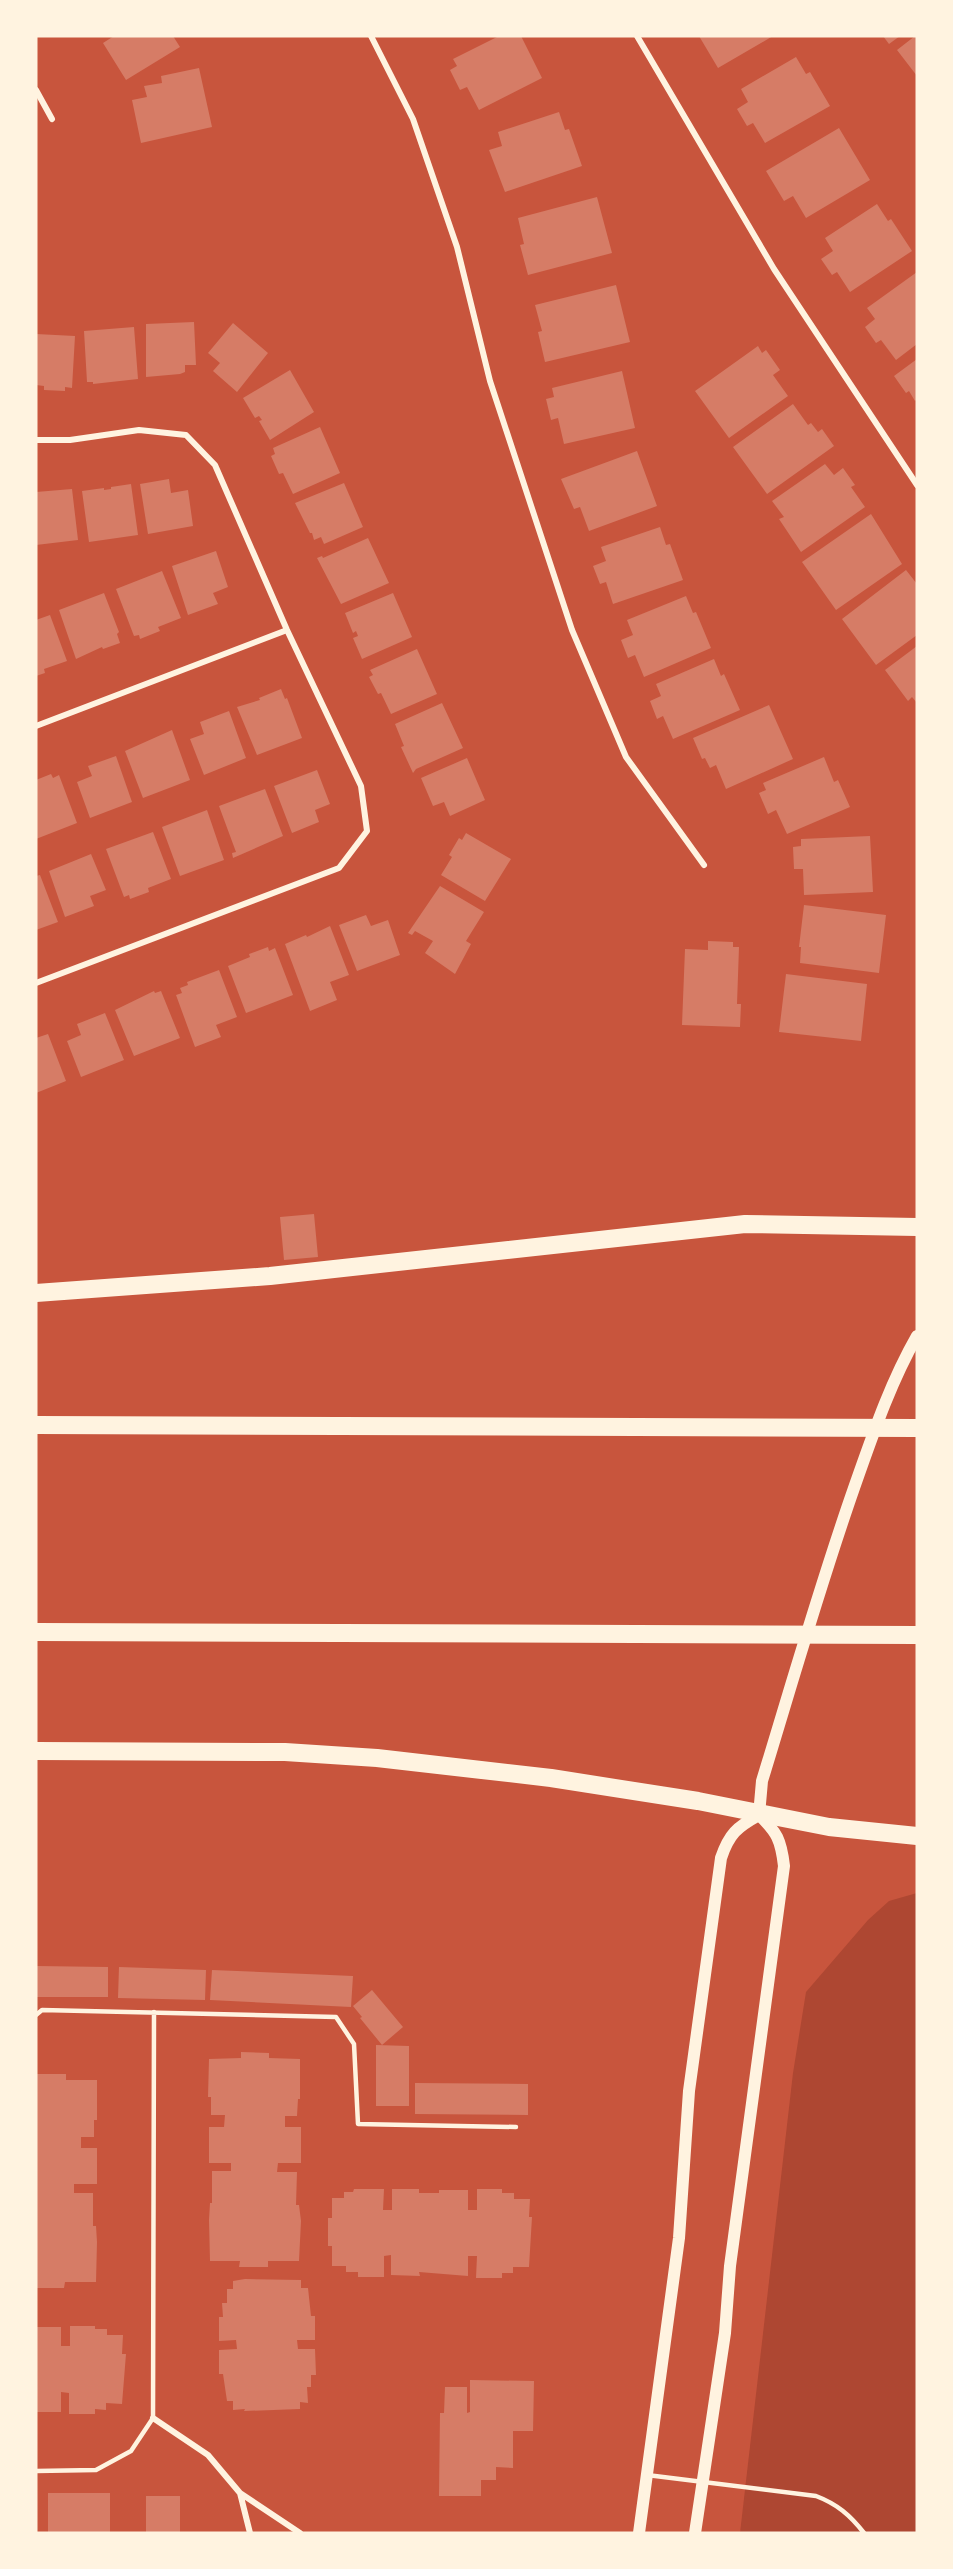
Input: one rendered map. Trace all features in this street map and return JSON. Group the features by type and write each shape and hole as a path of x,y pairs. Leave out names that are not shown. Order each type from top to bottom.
{"highway":[{"path":"36,1293 270,1276 745,1224 917,1227"},
{"path":"36,1425 917,1428"},
{"path":"36,1632 917,1635"},
{"path":"36,1750 285,1752 377,1758 551,1778 699,1801 759,1815 863,1832 917,1836"}],"main road":[{"path":"759,1815 762,1781 831,1552 870,1443 908,1351 917,1336"},
{"path":"639,2533 679,2238 689,2091 721,1858 727,1840 739,1826 759,1815"},
{"path":"695,2533 724,2333 729,2266 784,1866 782,1847 775,1830 759,1815"}],"street":[{"path":"371,36 413,120 458,247 490,381 572,630 626,757 704,865"},
{"path":"637,36 774,269 917,485"},
{"path":"36,90 52,119"},
{"path":"36,440 70,440 139,430 186,435 215,465 287,630 361,786 367,831 339,868 36,983"},
{"path":"36,726 287,630"},
{"path":"153,2418 208,2455 240,2493 300,2533"},
{"path":"240,2493 250,2533"}],"lane":[{"path":"36,2014 42,2010 336,2017 354,2044 358,2124 516,2127"},
{"path":"36,2471 96,2470 131,2451 153,2418 154,2012"},
{"path":"647,2475 816,2496 835,2504 853,2518 864,2533"}],"shaded area":[{"path":"917,1893 917,2533 740,2533 793,2073 806,1992 868,1920 889,1901"}],"building":[{"path":"114,36 173,36 180,47 126,80 103,43"},
{"path":"499,36 521,36 542,78 479,110 467,87 460,90 450,70 457,66 453,59"},
{"path":"699,36 773,36 718,68"},
{"path":"883,36 900,36 889,44"},
{"path":"917,36 917,76 897,50"},
{"path":"796,57 806,74 810,72 830,106 765,143 753,123 747,126 737,109 748,102 741,89"},
{"path":"199,68 212,127 141,143 132,100 147,97 144,86 162,83 161,76"},
{"path":"559,112 565,130 569,129 582,166 505,192 489,150 502,146 498,132"},
{"path":"839,128 870,180 806,218 793,196 784,201 766,171"},
{"path":"597,197 612,253 528,275 520,245 524,244 518,218"},
{"path":"877,204 888,221 891,219 912,251 850,292 837,272 832,275 821,259 833,251 825,238"},
{"path":"917,272 917,344 896,360 881,340 876,343 865,327 875,319 867,308"},
{"path":"616,285 630,342 545,362 538,332 542,331 535,305"},
{"path":"194,322 196,365 185,365 185,372 180,374 146,377 146,324"},
{"path":"233,323 268,353 237,392 213,371 220,363 208,353"},
{"path":"134,327 138,379 93,384 93,382 87,382 84,331"},
{"path":"36,334 75,336 72,388 65,387 65,391 44,390 44,386 36,385"},
{"path":"758,346 762,353 766,350 780,370 773,375 788,396 729,438 695,391"},
{"path":"917,359 917,399 915,401 909,391 906,393 894,376"},
{"path":"290,370 314,412 270,440 259,421 262,420 259,416 255,418 243,398"},
{"path":"622,371 635,428 564,444 558,418 551,420 546,399 554,397 552,388"},
{"path":"793,404 808,425 811,423 818,432 822,429 834,446 767,494 733,447"},
{"path":"320,427 340,473 293,494 283,473 279,474 271,456 275,454 273,448"},
{"path":"637,451 657,506 589,531 580,507 574,509 561,479"},
{"path":"825,464 834,475 843,468 855,485 851,487 865,507 801,552 779,519 784,517 772,501"},
{"path":"169,479 171,493 188,490 193,526 148,534 140,484"},
{"path":"344,483 363,527 324,544 321,537 314,540 295,503"},
{"path":"131,484 138,535 89,542 82,491 111,489 111,487"},
{"path":"72,489 78,540 36,545 36,492"},
{"path":"871,514 902,564 836,610 802,562"},
{"path":"660,527 666,545 670,544 683,580 613,604 606,582 600,584 593,566 606,561 601,547"},
{"path":"368,538 389,583 341,604 317,558 322,556 323,558"},
{"path":"216,551 228,587 213,593 218,604 188,615 172,566"},
{"path":"906,570 917,584 917,635 876,665 842,619"},
{"path":"162,571 181,618 158,627 160,631 140,639 139,635 134,636 116,589"},
{"path":"104,593 119,632 117,634 120,643 103,649 102,647 76,659 59,610"},
{"path":"393,593 412,637 362,659 353,638 358,636 356,631 353,633 345,613"},
{"path":"686,596 693,613 696,612 711,648 644,677 635,655 628,658 621,640 633,635 627,620"},
{"path":"50,615 67,661 44,669 45,673 36,676 36,620"},
{"path":"917,646 917,703 912,697 908,701 885,670"},
{"path":"417,649 437,694 391,714 381,693 378,694 369,677 373,675 370,670"},
{"path":"714,659 721,676 724,674 740,710 673,739 663,716 657,719 650,701 661,696 656,684"},
{"path":"281,689 285,699 287,698 302,738 257,755 237,707 260,700 259,698"},
{"path":"442,703 463,748 416,769 413,773 401,747 404,746 395,724"},
{"path":"769,705 793,759 726,789 716,765 710,768 705,758 702,759 693,738"},
{"path":"229,711 246,758 204,775 190,739 204,734 200,722"},
{"path":"172,730 190,780 143,798 125,751"},
{"path":"116,756 132,802 90,818 77,782 92,776 88,766"},
{"path":"824,757 834,782 838,780 850,807 787,834 776,810 768,814 759,793 766,790 763,783"},
{"path":"467,758 485,800 450,816 444,802 433,806 421,778"},
{"path":"317,770 330,804 315,810 319,822 292,833 274,786"},
{"path":"51,774 53,778 59,775 77,823 36,839 36,780"},
{"path":"265,789 283,836 233,858 232,853 236,852 219,806"},
{"path":"207,810 224,860 180,876 162,827"},
{"path":"153,832 171,879 148,888 149,892 130,899 129,895 124,897 106,849"},
{"path":"466,833 511,859 485,901 441,875 452,857 449,855 459,838 462,840"},
{"path":"870,836 873,892 804,895 803,869 794,869 793,847 801,846 801,839"},
{"path":"91,854 106,890 90,896 94,906 65,917 49,871"},
{"path":"40,875 58,922 36,930 36,876"},
{"path":"440,886 484,912 466,941 471,944 455,974 425,953 433,941 415,931 412,935 408,933"},
{"path":"804,905 886,915 879,973 800,963 801,947 799,947"},
{"path":"366,915 371,926 388,920 400,955 357,971 339,925"},
{"path":"330,926 349,975 330,982 337,1000 310,1011 285,944"},
{"path":"708,941 733,942 733,947 739,947 737,1004 741,1004 740,1027 682,1025 685,949 708,950"},
{"path":"268,947 269,951 275,948 293,995 246,1013 228,966 250,957 249,954"},
{"path":"219,970 237,1017 216,1025 221,1037 195,1047 176,995 182,993 180,988 188,985 187,982"},
{"path":"786,974 867,984 861,1041 779,1032"},
{"path":"154,991 155,993 161,991 180,1038 134,1056 115,1010"},
{"path":"105,1013 124,1060 81,1077 67,1041 81,1035 77,1024"},
{"path":"48,1034 66,1081 36,1093 36,1038"},
{"path":"314,1214 318,1257 284,1260 280,1217"},
{"path":"36,1966 108,1967 108,1997 36,1997"},
{"path":"119,1967 206,1970 205,2000 118,1998"},
{"path":"212,1970 353,1976 351,2007 210,2000"},
{"path":"372,1990 403,2027 382,2045 353,2006"},
{"path":"376,2045 409,2046 409,2106 376,2106"},
{"path":"241,2052 269,2053 269,2058 300,2059 300,2099 298,2099 297,2116 285,2116 285,2127 301,2127 301,2163 278,2163 277,2172 297,2172 296,2205 299,2205 301,2221 299,2261 268,2261 268,2267 239,2267 240,2261 210,2261 209,2220 210,2203 212,2203 212,2171 231,2171 231,2163 209,2163 209,2127 224,2127 225,2115 211,2115 211,2097 208,2097 209,2059 241,2058"},
{"path":"37,2074 66,2074 66,2080 97,2080 97,2120 94,2120 94,2137 81,2137 81,2148 97,2148 97,2184 74,2184 74,2193 93,2193 93,2226 96,2226 97,2242 96,2282 65,2282 64,2288 36,2288"},
{"path":"415,2083 528,2084 528,2115 415,2114"},
{"path":"354,2189 384,2189 383,2210 392,2210 392,2189 419,2189 419,2193 468,2190 468,2210 477,2210 477,2189 502,2189 502,2193 514,2193 514,2199 530,2199 529,2217 532,2217 529,2267 513,2267 513,2273 502,2273 502,2278 476,2278 477,2256 468,2256 468,2276 419,2272 420,2276 391,2275 391,2255 384,2256 384,2277 358,2277 358,2272 346,2272 346,2266 332,2266 332,2246 328,2246 328,2218 332,2218 332,2198 344,2198 344,2192 353,2192"},
{"path":"245,2279 301,2280 301,2288 308,2288 311,2316 315,2316 315,2340 297,2340 298,2349 315,2349 316,2375 311,2375 311,2387 307,2387 308,2403 300,2402 300,2409 233,2410 233,2401 227,2401 223,2374 219,2374 219,2350 237,2349 236,2340 219,2341 219,2317 223,2317 222,2303 227,2303 227,2289 233,2289 233,2281"},
{"path":"70,2326 95,2326 95,2329 107,2329 107,2335 123,2335 122,2354 126,2354 122,2404 106,2403 106,2410 95,2409 95,2414 69,2414 69,2393 61,2392 61,2412 36,2412 36,2327 61,2327 61,2346 70,2346"},
{"path":"470,2380 534,2381 533,2431 513,2431 513,2468 496,2467 496,2480 481,2480 481,2496 439,2496 440,2413 444,2413 445,2387 467,2387 467,2413 470,2412"},
{"path":"48,2493 110,2493 110,2533 48,2533"},
{"path":"146,2496 180,2496 180,2533 146,2533"}]}
